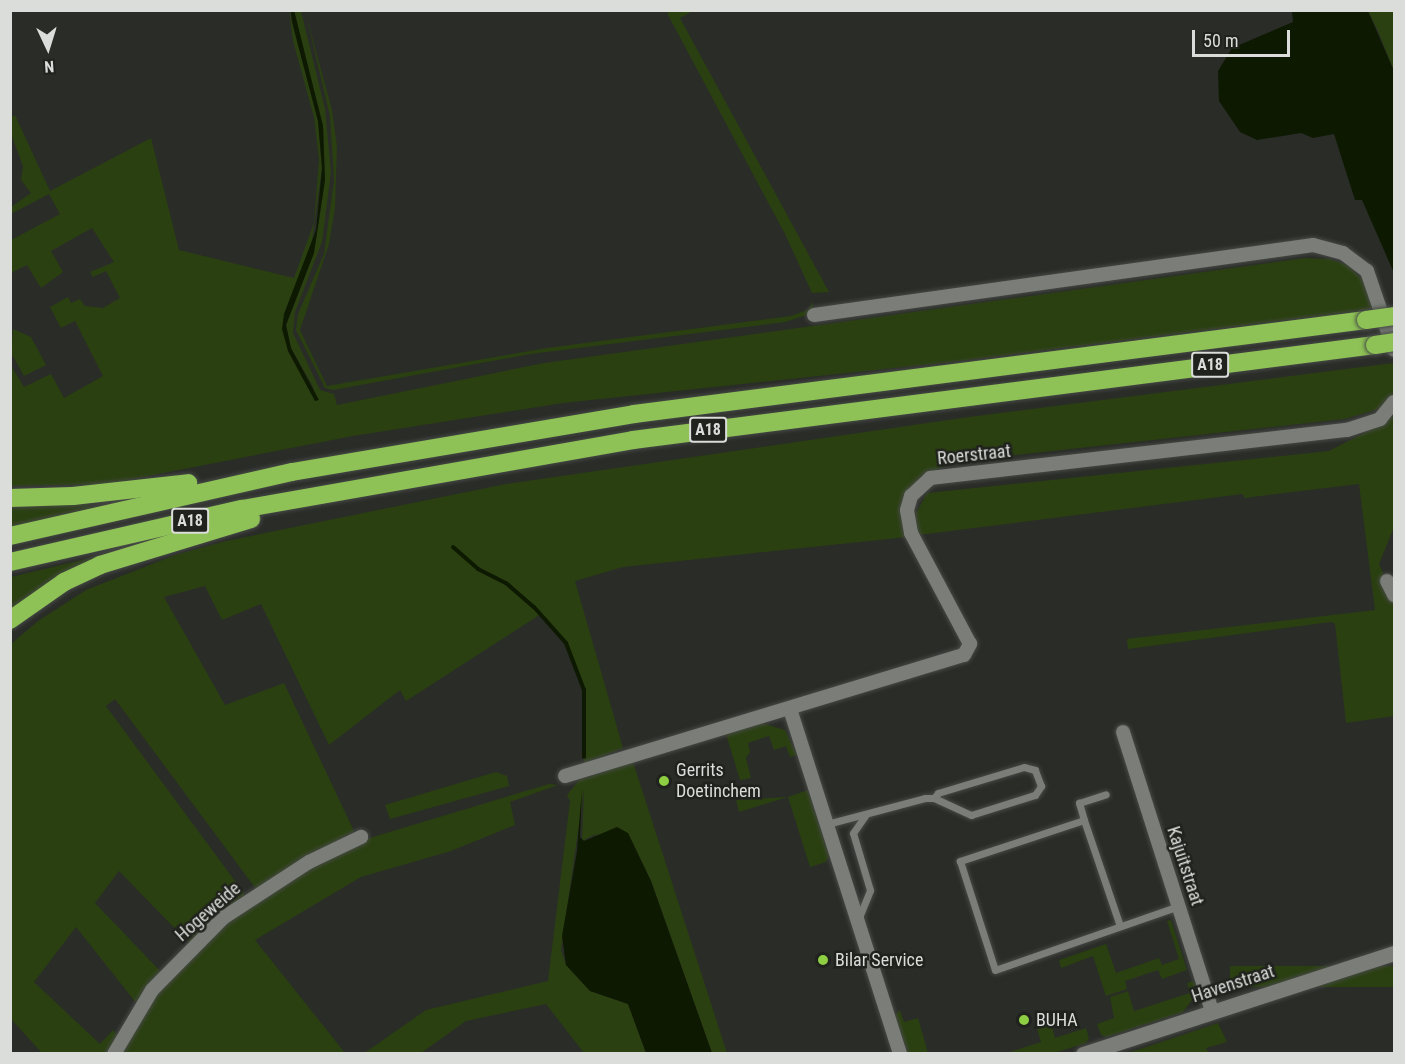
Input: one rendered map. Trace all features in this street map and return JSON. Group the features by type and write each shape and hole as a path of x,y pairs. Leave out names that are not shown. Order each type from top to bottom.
{"highway":[{"name":"A18","path":"10,498 73,496 292,472 668,409 1395,316"},
{"name":"A18","path":"10,562 371,484 633,440 1395,342"},
{"name":"A18","path":"10,536 292,472"},
{"name":"A18","path":"10,620 64,582 137,551 371,484"}],"street":[{"path":"814,315 1313,245 1343,253 1367,271 1395,350"},
{"name":"Roerstraat","path":"565,776 964,655 970,644 911,533 907,510 911,496 930,478 1347,430 1380,419 1395,402"},
{"path":"1387,581 1395,596"},
{"path":"790,709 900,1053"},
{"name":"Kajuitstraat","path":"1123,732 1212,1011"},
{"name":"Hogeweide","path":"114,1053 152,990 223,918 309,862 361,837"},
{"name":"Havenstraat","path":"1083,1053 1395,953"}],"lane":[{"path":"827,824 865,816 916,800 934,798 971,816 1035,795 1041,786 1035,770 1024,767 939,794 934,798"},
{"path":"1106,794 1079,803 1120,926"},
{"path":"858,920 870,890 853,833 865,816"},
{"path":"1084,820 960,861 995,970 1179,906"}],"green space":[{"path":"289,10 318,121 322,168 311,248 284,314 288,351 315,400 313,387 291,348 286,325 314,253 325,180 323,126 294,11 301,11 325,109 331,172 322,242 295,312 293,333 320,390 334,394 337,405 544,363 1305,258 1330,259 1349,266 1365,283 1373,309 951,362 563,403 353,436 107,484 11,486 10,364 24,387 51,374 64,398 103,376 75,321 61,328 50,307 68,297 71,303 80,299 85,306 103,308 120,298 106,271 93,277 90,272 114,262 92,228 51,251 63,272 41,288 27,265 11,273 11,240 60,214 49,194 11,214 11,207 31,193 21,180 23,166 11,134 11,118 15,115 50,191 151,138 179,250 294,278 314,223 319,160 314,117 293,41"},
{"path":"305,11 332,110 337,147 335,208 329,244 300,330 327,386 547,348 791,316 807,310 813,302 813,313 785,322 531,354 333,390 325,388 296,330 298,314 324,254 334,181 330,116"},
{"path":"693,11 680,18 829,292 812,293 785,234 667,13"},
{"path":"1368,11 1394,11 1394,71 1378,31"},
{"path":"13,329 31,337 46,365 24,376 11,353"},
{"path":"1393,363 1393,393 1382,408 1345,419 951,462 921,478 907,537 623,567 575,581 623,748 584,763 584,690 566,643 541,614 406,701 400,690 329,745 261,604 222,620 205,586 164,597 225,705 284,683 354,831 256,889 115,699 106,706 246,896 190,944 119,871 95,903 163,974 137,1004 76,927 34,982 100,1044 113,1030 121,1039 108,1053 42,1053 11,1019 10,645 38,621 86,590 175,555 226,541 506,484 969,417"},
{"path":"1394,410 1394,527 1379,564 1394,596 1394,716 1346,723 1335,624 1331,622 1128,649 1127,639 1375,610 1359,484 1244,498 1243,494 918,535 916,530 915,515 927,493 1329,451 1383,423"},
{"path":"83,502 93,507 11,527 10,503"},
{"path":"119,551 11,613 11,577"},
{"path":"762,723 785,730 797,755 790,757 786,746 774,750 769,736 748,743 750,752 746,758 751,778 740,780 726,734"},
{"path":"633,762 727,1053 712,1053 651,881 628,833 594,835 582,841 584,789 561,950 566,965 590,991 628,1004 646,1053 584,1053 546,1004 466,1021 421,1053 363,1054 426,1010 548,981 570,801 567,795 579,780"},
{"path":"496,772 507,776 509,786 390,819 385,805"},
{"path":"549,784 558,785 510,802 515,825 451,851 361,877 255,940 345,1053 118,1054 156,990 233,914 353,843"},
{"path":"808,790 829,855 826,862 810,867 788,797"},
{"path":"788,797 739,812 736,800"},
{"path":"1171,920 1187,970 1162,979 1158,970 1125,981 1127,989 1106,996 1093,956 1061,968 1059,960 1106,944 1116,973 1159,958 1162,965 1179,959 1167,921"},
{"path":"1230,966 1394,966 1394,987 1230,987"},
{"path":"1192,981 1197,984 1197,993 1183,1012 1106,1037 1101,1035 1097,1024 1114,1018 1110,997 1128,991 1134,1011 1190,993 1187,983"},
{"path":"900,1010 904,1022 918,1018 928,1053 908,1053 895,1015"},
{"path":"1218,1023 1227,1042 1206,1048 1209,1053 1128,1053"},
{"path":"1051,1024 1055,1038 1086,1028 1089,1038 1086,1043 1054,1053 1007,1053 1041,1042 1037,1029"}],"shaded area":[{"path":"294,10 323,126 325,180 314,253 286,325 291,348 319,400 315,401 288,351 282,329 284,314 316,230 322,168 318,121 292,22 291,11"},
{"path":"1292,11 1368,11 1394,71 1394,273 1362,200 1355,200 1334,134 1313,138 1301,133 1257,140 1240,132 1219,101 1218,71 1232,48 1293,22"},
{"path":"582,787 580,837 584,841 617,827 628,833 651,881 712,1053 646,1053 628,1004 590,991 566,965 562,936 577,851"}],"waterway":[{"path":"453,547 478,569 506,583 534,607 566,643 584,690 584,757"}],"place":[{"name":"Gerrits Doetinchem","path":"664,781"},
{"name":"Bilar Service","path":"823,960"},
{"name":"BUHA","path":"1024,1020"}]}
